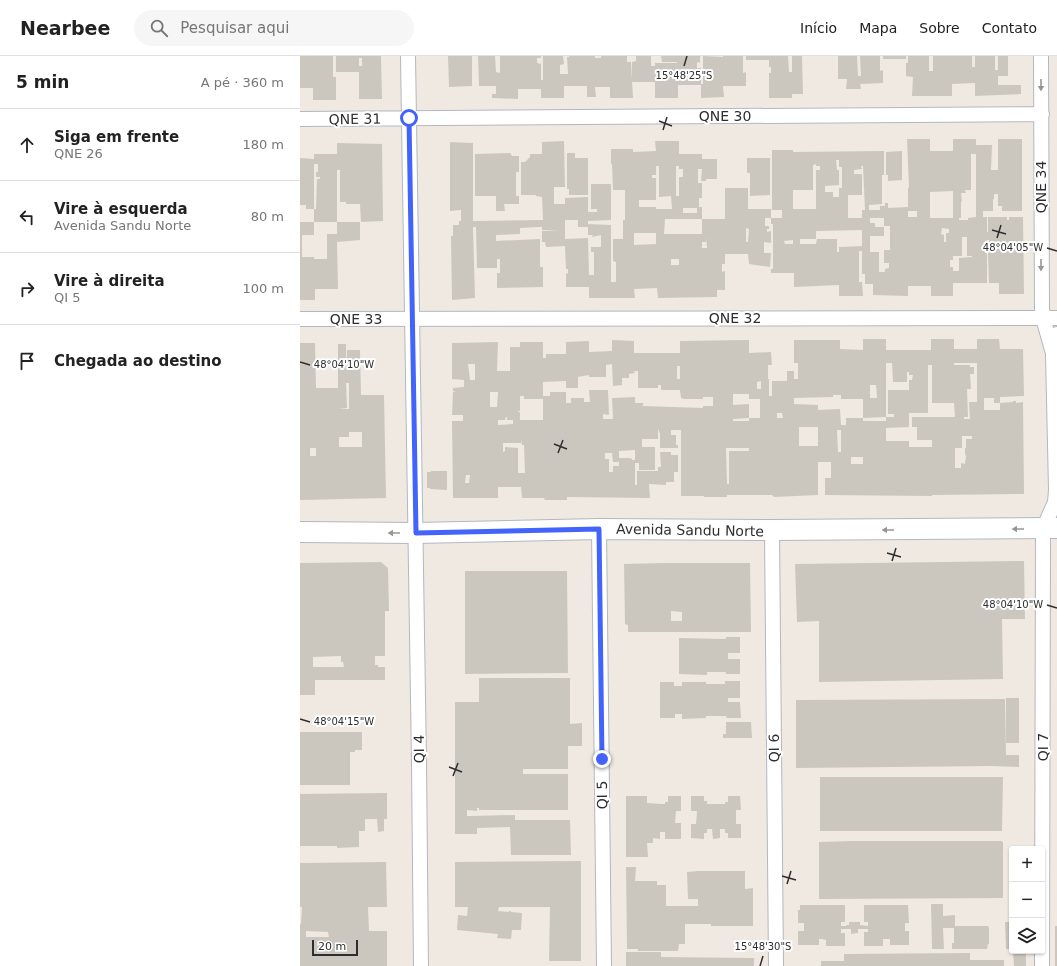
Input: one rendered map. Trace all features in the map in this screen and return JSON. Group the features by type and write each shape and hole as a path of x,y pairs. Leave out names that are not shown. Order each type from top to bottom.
{"main road":[{"name":"Avenida Sandu Norte","path":"300,532 416,533 599,529 772,530 1050,528"}],"street":[{"name":"QI 4","path":"408,56 416,533 420,966"},
{"name":"QNE 34","path":"1041,56 1041,254 1050,318 1053,354"},
{"name":"QNE 30","path":"409,118 1042,114"},
{"name":"QNE 31","path":"300,119 409,118"},
{"name":"QNE 32","path":"412,318 1050,318"},
{"name":"QNE 33","path":"300,319 412,318"},
{"path":"1050,528 1056,490 1053,354 1057,334"},
{"name":"QI 7","path":"1042,966 1050,528"},
{"name":"QI 5","path":"599,529 604,966"},
{"name":"QI 6","path":"772,530 776,966"}],"building":[{"path":"300,56 333,56 333,77 336,77 336,100 313,100 313,88 300,88"},
{"path":"336,56 381,56 382,99 359,99 359,72 336,72","holes":["359,58 362,58 362,66 359,66"]},
{"path":"448,56 472,56 472,86 449,87"},
{"path":"478,56 495,56 496,72 500,73 500,56 541,56 541,58 537,58 537,63 541,64 541,80 543,80 543,56 563,56 564,64 560,65 560,74 568,74 567,57 569,56 595,56 595,58 601,58 601,56 627,56 627,62 631,62 633,98 610,98 610,87 595,87 596,97 587,97 587,86 564,86 564,98 541,98 541,89 518,89 518,99 492,98 492,94 496,94 496,86 479,86"},
{"path":"636,56 651,56 651,66 655,66 655,63 677,63 662,62 661,56 700,56 700,63 697,62 697,68 701,68 701,85 678,85 678,98 655,98 655,82 632,82 632,62 636,61"},
{"path":"703,56 743,56 743,73 746,72 746,86 723,86 724,97 701,98 701,84 703,84"},
{"path":"746,56 788,56 789,72 792,72 792,56 802,56 803,94 792,94 792,98 769,98 769,73 771,73 771,67 769,67 769,60 746,60"},
{"path":"838,56 857,56 858,76 861,76 860,56 880,56 880,71 883,70 883,83 860,84 861,89 846,89 847,79 838,79"},
{"path":"883,56 906,56 906,59 883,59"},
{"path":"908,56 929,56 929,71 933,71 933,56 972,56 972,67 975,67 975,56 995,56 995,70 998,70 998,56 1008,56 1008,76 998,76 998,85 1021,85 1021,94 975,96 975,83 952,84 952,96 912,96 913,77 906,76 906,63 908,63"},
{"path":"907,139 930,139 930,151 953,151 953,139 976,139 976,145 992,145 991,170 998,170 998,139 1022,139 1022,211 1002,211 1002,206 998,206 998,194 994,194 993,211 983,211 983,217 987,217 988,232 988,217 1007,217 1007,220 1009,220 1009,217 1023,217 1024,294 999,294 999,283 989,283 988,253 987,283 953,283 953,296 931,296 931,286 908,286 908,296 873,295 873,284 865,284 865,274 862,274 862,251 859,251 859,282 862,282 863,296 839,296 839,285 794,287 794,273 771,273 771,269 773,269 773,224 771,224 771,218 782,218 782,210 772,210 772,150 793,150 793,152 884,151 882,204 869,205 869,210 880,210 880,206 885,206 885,203 888,203 888,208 908,207 909,187","holes":["971,154 976,154 976,217 968,218 968,220 959,220 959,218 961,218 961,193 966,193 965,190 971,190","836,160 839,160 839,167 842,167 842,188 839,188 839,197 833,197 833,192 825,192 825,186 839,185 839,170 837,170","816,164 816,166 820,166 820,170 816,170 816,209 793,209 793,190 813,190 813,165","861,166 863,166 865,210 862,210 862,218 848,218 848,195 862,195 862,174 854,174 854,170 862,169","953,191 953,218 930,218 930,192","908,211 917,211 917,217 908,217","870,218 884,218 884,226 890,226 890,250 884,250 884,263 889,263 889,268 885,269 885,272 879,272 879,252 870,252 870,236 884,236 884,227 875,227 875,223 870,223","942,228 949,229 949,233 946,233 946,242 944,242 944,235 941,234","862,230 862,246 839,247 839,252 837,252 837,239 817,239 816,244 800,244 800,239 816,239 816,231","962,237 967,237 967,256 972,257 959,258 959,271 953,271 953,267 950,267 950,260 953,260 953,256 962,256","793,240 793,244 785,244 784,241","987,240 989,240 989,243 999,243 999,247 987,248"]},
{"path":"564,141 565,187 554,187 554,204 565,204 565,198 588,197 588,212 597,212 597,209 591,209 591,184 611,184 611,220 588,221 588,224 611,225 611,282 616,282 616,262 613,261 613,239 623,239 623,220 625,220 625,190 613,190 611,149 633,149 633,152 656,151 655,141 679,141 679,154 702,154 702,159 717,159 717,179 706,179 706,181 701,181 702,169 698,169 698,183 702,183 702,198 699,198 699,207 702,207 702,219 725,219 725,188 748,188 748,209 771,209 771,218 765,218 765,226 769,226 767,232 771,231 771,243 764,242 764,253 771,253 770,267 749,264 748,254 725,254 725,264 722,264 722,272 725,271 725,290 717,290 717,297 658,298 657,288 634,289 635,298 589,298 589,287 566,287 566,274 568,273 568,269 566,269 565,246 546,247 545,242 542,242 542,231 559,230 542,230 542,227 520,228 520,234 496,235 496,241 540,239 540,267 543,267 543,287 497,288 497,273 500,273 500,259 497,259 497,268 477,268 476,227 473,227 475,298 452,300 451,236 453,236 453,225 459,225 459,221 461,221 461,210 450,211 450,142 473,143 473,221 543,220 542,197 536,195 521,195 521,162 525,162 530,157 530,154 542,154 542,142","holes":["656,166 659,166 659,197 671,196 672,209 639,207 639,200 656,200 656,178 652,178 652,175 656,175","676,166 679,166 679,169 683,169 683,177 679,177 679,196 676,196","683,208 697,208 697,213 683,213","665,219 702,219 702,234 664,234","565,220 578,220 578,227 588,227 588,235 593,235 592,237 601,235 601,247 591,247 591,252 594,252 594,275 589,275 588,238 565,239","746,228 749,229 748,242 746,242","634,233 656,233 656,244 634,245","706,237 707,248 702,248 702,242 706,242","671,259 679,259 679,265 671,265"]},
{"path":"337,143 382,144 383,221 361,222 360,204 346,204 346,202 340,202 340,170 337,170 337,222 314,222 314,209 306,209 306,205 300,205 300,158 314,159 314,154 337,154","holes":["314,164 318,164 318,172 316,172 316,177 320,177 320,179 317,179 316,209 314,209"]},
{"path":"902,151 902,180 888,181 888,175 886,175 886,152"},
{"path":"510,153 512,156 519,156 519,172 516,172 516,196 519,196 519,204 504,204 505,211 496,211 496,196 475,196 475,154"},
{"path":"567,153 575,153 575,158 588,158 588,195 569,195 569,189 567,189"},
{"path":"747,158 770,158 770,195 750,196 750,173 747,173"},
{"path":"300,222 314,222 314,235 302,235 302,257 327,259 327,234 337,234 337,222 360,222 360,240 337,242 338,289 315,289 315,300 300,300"},
{"path":"863,339 886,339 886,350 931,350 931,339 954,339 954,349 977,349 977,339 999,339 1000,349 1023,349 1024,396 1000,397 1000,403 1013,401 1016,401 1016,403 1023,402 1024,494 932,496 825,495 825,478 831,478 831,462 818,462 818,495 774,497 772,495 727,495 727,497 681,496 681,430 671,430 671,435 676,435 676,445 678,445 678,448 660,448 660,434 658,429 658,439 642,439 642,447 655,447 655,470 639,470 639,463 635,463 635,485 637,485 637,471 658,471 658,467 661,467 660,452 671,452 671,455 678,455 678,472 674,472 674,482 666,482 666,485 649,484 650,498 567,497 567,500 545,500 544,498 522,498 521,487 498,487 498,498 453,498 452,421 463,421 463,415 452,415 453,392 456,392 453,391 453,388 464,387 464,380 452,379 452,343 498,342 497,371 510,371 510,347 520,347 520,342 543,342 543,358 546,358 546,354 566,354 566,342 589,341 589,352 612,351 612,340 634,341 634,353 680,353 680,341 749,340 749,353 771,352 772,365 768,365 769,396 772,396 772,381 787,381 787,371 794,371 794,379 798,379 798,363 794,363 794,340 840,340 840,349 863,350","holes":["886,363 892,363 893,382 907,382 907,372 909,372 909,375 913,375 912,380 909,380 909,390 888,390 888,414 894,414 894,417 886,417","954,363 977,363 977,402 969,402 970,419 964,419 964,417 968,417 967,389 971,389 970,374 974,374 974,367 970,367 970,365 954,365","468,364 475,364 475,380 470,380","612,364 613,386 622,385 622,378 629,378 629,374 635,373 634,371 638,371 638,388 658,388 658,385 661,385 661,390 680,390 681,398 684,399 703,399 703,397 713,397 713,406 703,406 703,408 643,406 643,403 635,403 635,397 612,398 613,419 603,419 603,414 609,415 608,390 589,390 590,402 584,402 584,398 571,398 571,403 566,403 566,392 550,392 550,396 543,396 543,382 566,381 566,388 578,388 578,377 589,375 589,377 606,377 606,365","928,365 932,365 932,403 954,403 955,417 912,417 912,427 917,427 917,440 932,440 932,447 909,447 909,441 886,441 886,428 909,427 909,413 928,413","677,366 680,366 680,379 677,379","761,381 761,389 757,389 757,382","870,385 876,385 877,398 870,398","490,392 498,392 497,407 490,407","733,394 749,394 749,399 760,399 760,418 749,418 749,404 733,405","833,395 841,395 841,399 863,399 863,418 846,418 846,425 841,425 840,409 818,410 818,405 794,404 794,398 833,397","520,396 524,396 524,399 543,399 543,420 520,420 520,412 518,412 520,411","984,398 994,398 994,403 1000,403 1000,410 984,410","777,413 782,413 783,418 777,418","507,417 507,420 513,420 513,424 498,425 498,420 505,420","886,417 886,421 863,421 863,418","749,418 749,421 733,421 733,419","799,427 818,427 818,446 799,446","837,430 841,430 841,452 838,452","962,436 972,436 972,439 966,439 965,464 961,463 961,468 955,468 955,448 962,448","521,440 522,445 524,445 525,473 518,473 518,448 505,447 505,451 503,452 503,443 521,443","726,448 749,448 749,451 729,451 729,484 727,484","635,450 635,460 632,460 632,458 619,458 619,451","605,453 612,453 613,462 619,462 619,466 613,466 613,472 609,472 609,459 605,459","851,457 863,457 863,464 851,464","466,475 470,475 469,483 465,483"]},
{"path":"300,343 315,343 316,388 338,388 338,344 346,344 346,376 347,350 360,350 361,395 384,395 386,498 300,500","holes":["346,383 349,383 349,409 339,409 347,408","349,432 362,432 362,447 339,447 339,437 349,437","310,448 316,448 316,456 310,456"]},
{"path":"447,471 447,490 427,488 427,472"},
{"path":"1024,561 1025,619 1002,619 1003,679 819,682 819,621 797,622 795,564"},
{"path":"381,562 388,568 389,611 385,611 385,656 375,656 375,665 378,665 378,667 385,667 385,680 315,680 315,695 300,695 300,563","holes":["341,656 341,662 343,662 344,667 313,667 313,657"]},
{"path":"750,563 751,632 628,632 628,625 625,624 624,564","holes":["671,611 682,612 682,621 671,621"]},
{"path":"465,571 567,571 568,673 465,674"},
{"path":"726,637 740,637 740,653 728,653 728,659 740,659 740,674 707,672 707,675 679,674 679,638 726,639"},
{"path":"479,678 570,678 570,724 582,723 582,746 568,746 568,769 523,769 523,774 568,774 568,810 479,810 479,808 477,808 477,811 467,810 467,816 515,815 515,820 570,820 571,855 511,855 510,827 477,828 477,834 455,834 455,702 479,702"},
{"path":"725,681 740,681 740,698 728,698 728,702 740,702 741,718 706,716 706,718 682,719 682,714 675,714 675,718 660,718 660,682 674,682 674,686 682,686 682,682 725,684"},
{"path":"1006,698 1019,698 1019,743 1006,743"},
{"path":"1005,699 1006,755 1019,755 1019,767 796,768 796,700"},
{"path":"726,722 751,722 752,738 723,738 723,734 726,734"},
{"path":"300,732 362,732 362,750 350,752 350,785 300,785"},
{"path":"820,777 1003,777 1002,831 820,831"},
{"path":"387,793 387,819 384,819 384,831 378,832 377,819 365,819 365,831 359,831 359,847 337,848 337,846 300,846 300,794"},
{"path":"626,796 647,796 647,803 665,804 665,802 668,802 668,796 681,796 681,811 676,811 675,823 681,823 681,839 665,839 665,832 660,832 660,839 653,838 653,843 647,843 648,857 626,857"},
{"path":"691,796 704,796 704,801 707,801 707,804 725,804 725,802 728,802 728,796 740,796 741,810 736,810 736,824 741,824 741,838 728,838 728,833 725,833 725,829 720,829 720,838 713,839 712,829 707,829 707,833 704,833 704,839 691,838 691,824 696,824 697,811 691,811"},
{"path":"1002,841 1003,898 819,899 819,842"},
{"path":"581,861 581,961 549,961 550,907 499,907 498,911 522,913 521,930 512,930 511,939 497,938 498,934 457,930 458,915 467,916 468,907 455,907 455,862"},
{"path":"386,862 387,907 368,907 369,931 387,931 387,966 300,966 300,924 302,907 300,907 300,863","holes":["306,931 328,932 329,937 306,937"]},
{"path":"626,867 636,867 635,881 657,881 657,885 666,885 666,906 698,906 698,899 688,899 687,872 745,871 745,889 753,888 753,926 711,926 711,924 685,924 685,944 679,944 678,951 638,951 638,949 627,949"},
{"path":"931,904 943,904 943,916 955,915 955,926 988,926 989,944 987,949 952,949 952,943 954,943 954,928 943,928 944,949 932,949"},
{"path":"800,905 845,905 845,922 841,922 841,926 849,925 849,922 860,922 860,925 868,926 868,922 864,922 864,905 908,905 909,923 905,923 905,931 909,931 909,945 890,945 890,939 883,939 883,946 864,946 864,932 868,932 868,929 858,929 858,933 851,934 851,929 841,929 841,933 845,933 845,946 826,946 826,940 822,939 819,939 819,945 798,945 798,931 804,931 804,923 798,923 798,910 800,910"},
{"path":"1005,922 1009,922 1009,949 1006,949"},
{"path":"1055,926 1057,926 1057,966 1055,966"},
{"path":"626,952 661,952 661,957 754,958 754,966 626,966"},
{"path":"970,953 970,960 1004,960 1004,966 821,966 821,961 844,961 844,954"},
{"path":"1013,954 1026,954 1026,966 1014,966"}],"route":[{"path":"409,118 416,533 599,529 602,759"}]}
